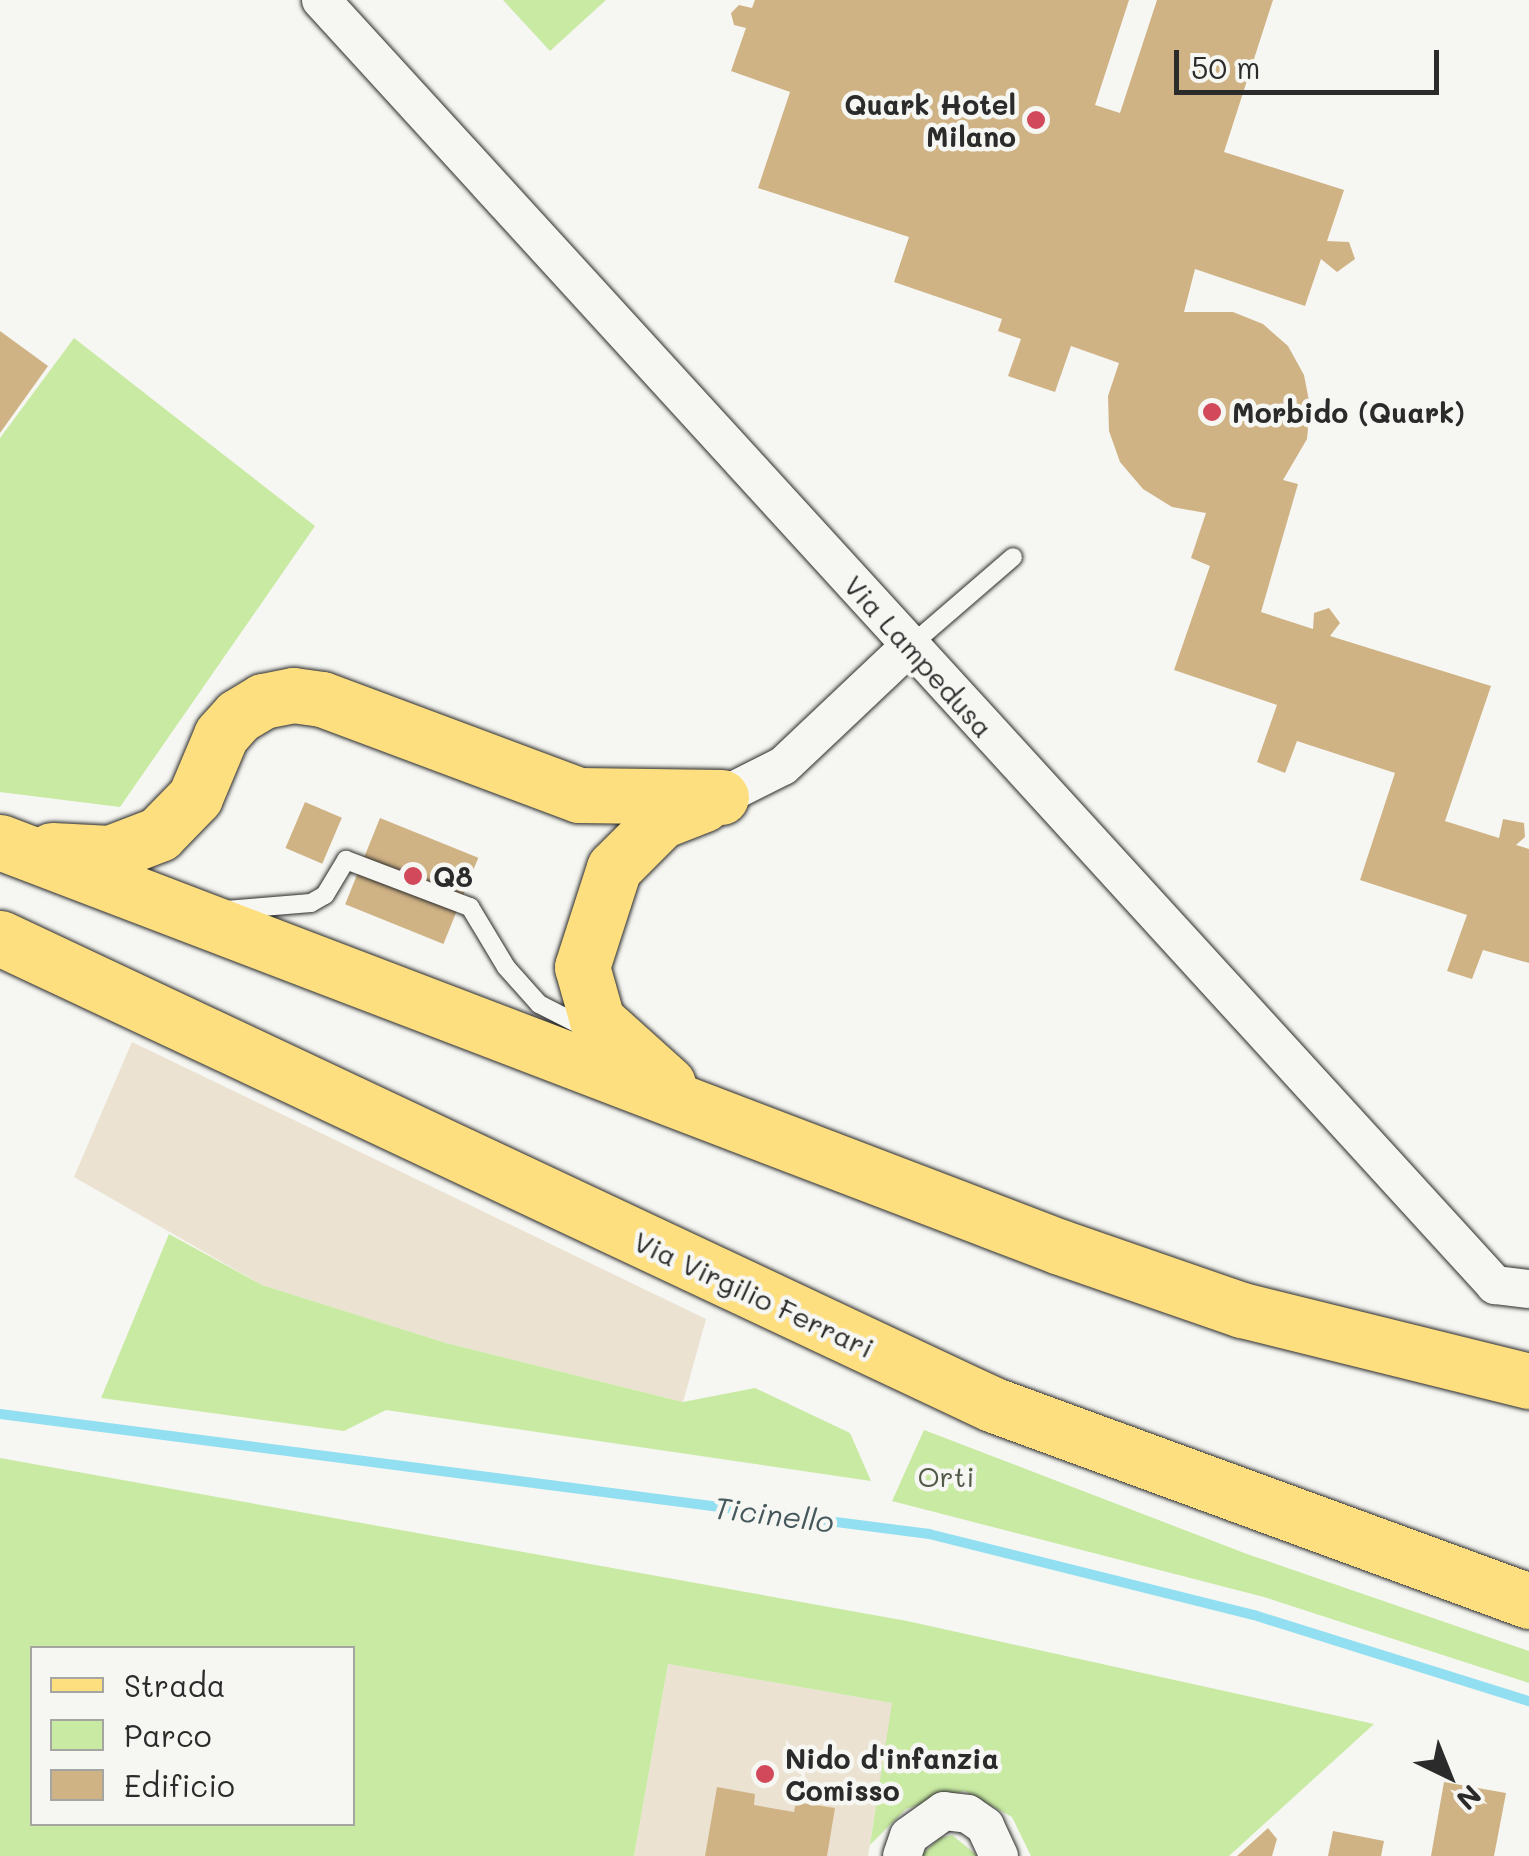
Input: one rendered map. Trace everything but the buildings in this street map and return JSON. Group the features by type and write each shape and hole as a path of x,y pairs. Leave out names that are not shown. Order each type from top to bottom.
{"main road":[{"path":"8,845 110,853 159,834 195,798 220,735 238,716 264,701 293,695 322,699 579,795 720,797"},
{"path":"720,797 661,821 614,868 582,967 587,1000 616,1042 646,1069 748,1132"},
{"path":"8,845 748,1132 1242,1310 1529,1381"},
{"name":"Via Virgilio Ferrari","path":"0,938 994,1405 1529,1601"}],"street":[{"name":"Via Lampedusa","path":"321,0 1495,1286 1529,1289"},
{"path":"720,797 782,766 910,646"},
{"path":"902,1856 909,1836 944,1812 968,1814 985,1826 998,1856"}],"lane":[{"path":"910,646 1013,556"},
{"path":"191,913 311,903 325,895 346,860 470,907 506,967 539,1004 616,1042"}],"shaded area":[{"path":"132,1042 706,1319 683,1402 446,1343 262,1285 74,1177"},
{"name":"Nido d'infanzia Comisso","path":"668,1664 893,1703 868,1856 634,1856"}],"green space":[{"path":"503,0 606,0 550,51"},
{"path":"74,338 315,526 120,807 0,792 0,438"},
{"path":"169,1234 262,1285 446,1343 683,1402 755,1388 850,1433 871,1481 386,1410 344,1431 101,1398"},
{"name":"Orti","path":"924,1430 1247,1554 1529,1651 1529,1683 1264,1597 892,1501"},
{"path":"0,1458 907,1621 1374,1724 1229,1856 1031,1856 1012,1817 964,1791 906,1809 870,1845 892,1703 668,1664 634,1856 0,1856"},
{"path":"952,1835 978,1856 920,1856 940,1838"}],"waterway":[{"name":"Ticinello","path":"0,1414 929,1534 1254,1615 1529,1701"}],"place":[{"name":"Quark Hotel Milano","path":"1036,120"},
{"name":"Morbido (Quark)","path":"1212,412"},
{"name":"Q8","path":"413,876"},
{"name":"Nido d'infanzia Comisso","path":"765,1774"}]}
